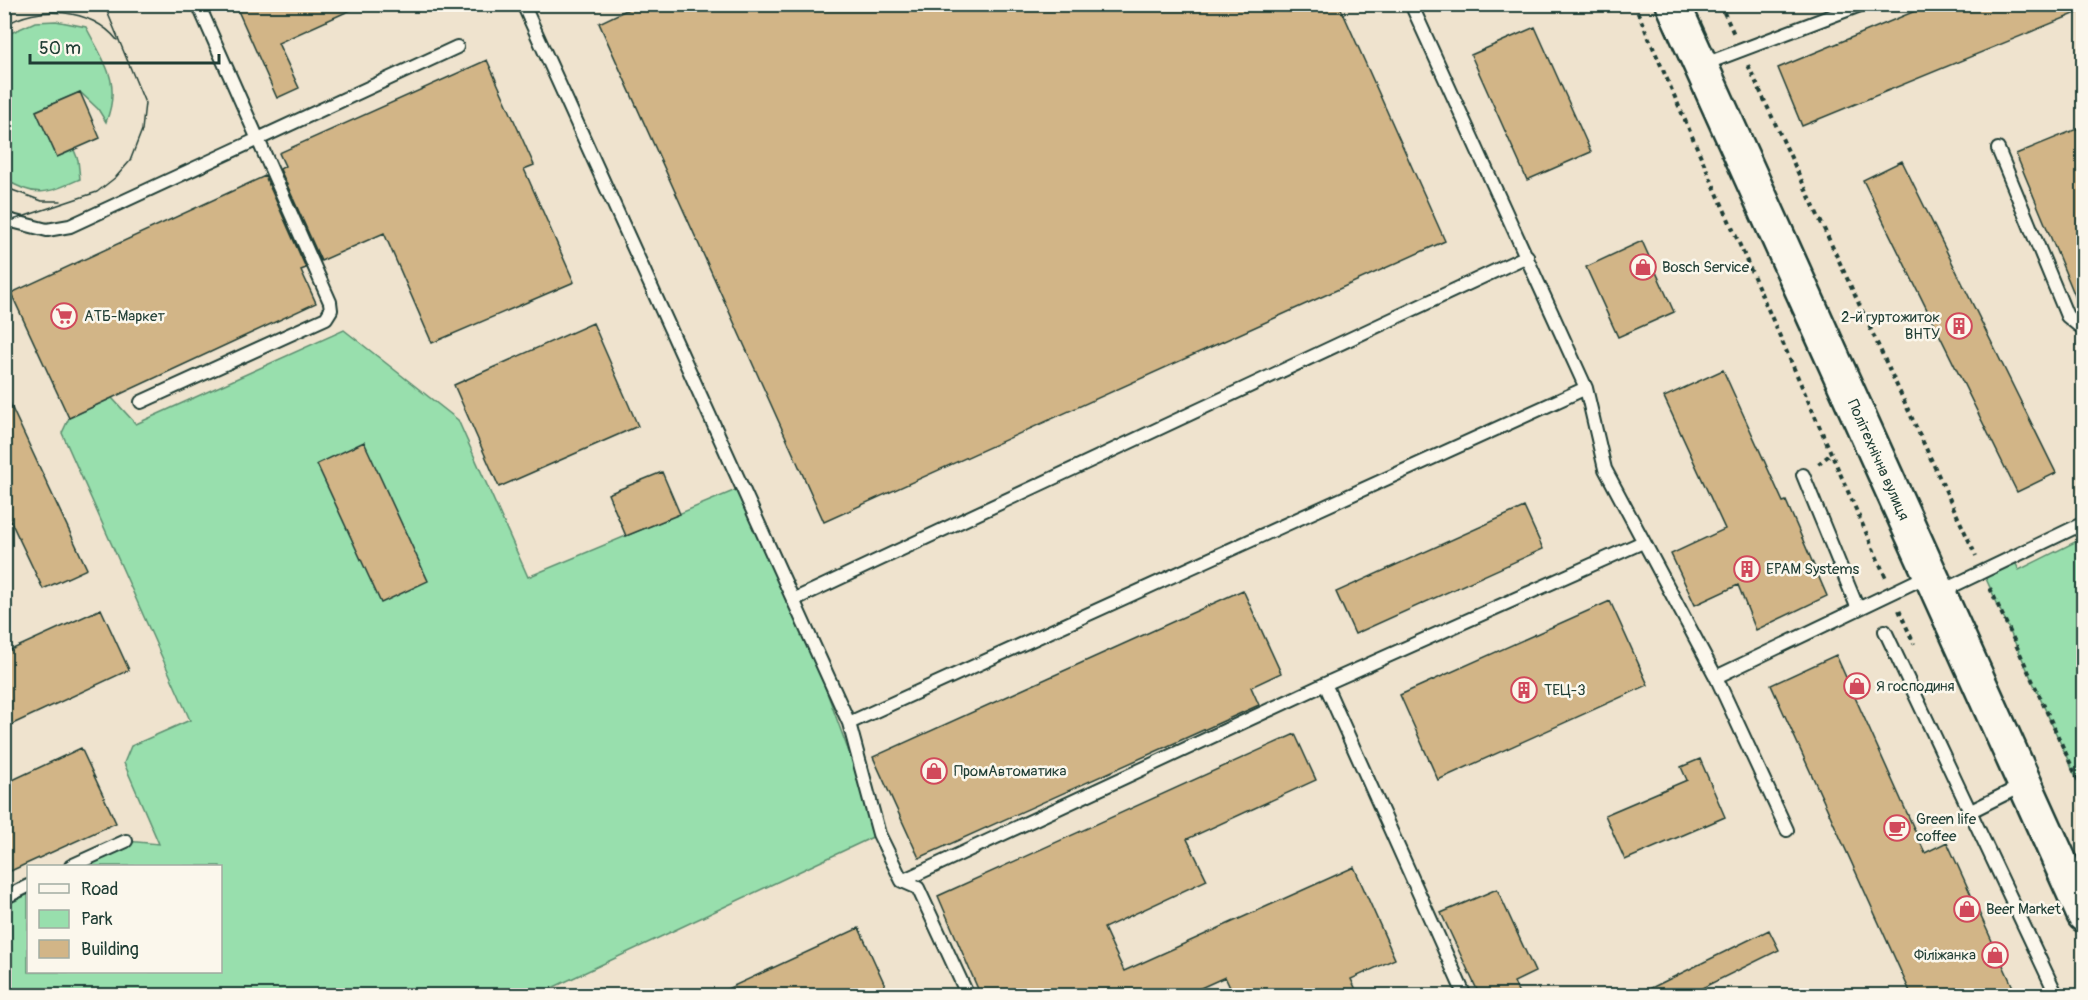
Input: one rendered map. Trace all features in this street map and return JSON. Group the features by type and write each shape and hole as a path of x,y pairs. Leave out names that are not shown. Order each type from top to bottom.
{"street":[{"name":"Політехнічна вулиця","path":"1673,4 2084,915"}],"lane":[{"path":"141,402 326,318 330,310 330,302 198,4"},
{"path":"523,4 849,723 879,834 902,880 918,888 968,996"},
{"path":"1411,4 1586,388 1605,469 1716,677 1787,830"},
{"path":"1700,66 1863,4"},
{"path":"4,219 47,230 64,228 457,47"},
{"path":"1998,149 2067,316 2078,325 2084,323"},
{"path":"793,600 1527,256"},
{"path":"849,723 1586,388"},
{"path":"1803,475 1858,609"},
{"path":"1716,677 1892,592 1983,572 2084,523"},
{"path":"902,880 1325,684 1643,542"},
{"path":"1885,631 2057,996"},
{"path":"1325,684 1465,996"},
{"path":"1971,811 2024,784"},
{"path":"75,865 126,841"},
{"path":"4,898 27,886"}],"path":[{"path":"1634,4 1915,646"},
{"path":"1720,4 2084,793"}],"green space":[{"path":"56,21 86,27 109,73 112,95 106,122 98,109 80,92 36,111 57,157 74,150 78,160 80,179 42,192 25,189 5,179 4,36 35,22"},
{"path":"344,330 458,420 528,577 743,487 793,600 879,834 537,995 5,995 4,898 27,886 27,973 222,973 222,865 73,865 126,841 159,844 124,763 131,746 190,720 62,433 69,418 112,398 136,424"},
{"path":"2083,538 2083,793 1983,572 2013,558 2019,570"}],"building":[{"path":"235,4 364,4 278,43 299,88 277,98"},
{"path":"639,4 1339,4 1445,241 824,522 599,23"},
{"path":"1932,4 2084,4 2084,10 1802,126 1778,68"},
{"path":"1535,27 1591,152 1527,180 1471,55"},
{"path":"487,60 534,165 524,169 574,282 432,343 384,233 321,261 280,169 285,166 279,153"},
{"path":"80,92 100,138 57,157 36,111"},
{"path":"2084,126 2084,315 2083,315 2016,154"},
{"name":"2-й гуртожиток ВНТУ","path":"1902,161 2056,473 2017,492 1863,180"},
{"path":"265,176 306,268 301,270 316,303 69,418 11,293"},
{"path":"1642,241 1674,312 1618,337 1586,267"},
{"path":"593,323 638,426 499,487 454,385"},
{"path":"1723,370 1783,502 1786,501 1827,596 1756,630 1738,585 1695,605 1671,554 1725,529 1664,397"},
{"path":"4,391 87,569 43,589 4,507"},
{"path":"364,442 428,581 381,603 317,464"},
{"path":"662,472 680,514 626,536 608,494"},
{"path":"1524,507 1543,549 1355,634 1336,592"},
{"path":"1243,590 1281,673 1251,687 1259,705 919,858 873,757"},
{"name":"ТЕЦ-3","path":"1610,601 1648,685 1438,780 1400,695"},
{"path":"101,609 129,670 4,728 4,653"},
{"path":"1836,655 1925,853 1947,842 2017,996 1912,996 1771,685"},
{"path":"1295,734 1316,780 1187,839 1207,880 1104,928 1124,971 1354,867 1395,959 1351,979 1359,996 1234,996 1225,977 1183,996 981,996 938,896"},
{"path":"81,748 116,823 4,874 4,784"},
{"path":"1700,759 1725,817 1625,860 1605,815 1687,780 1681,767"},
{"path":"1497,889 1535,972 1514,982 1520,996 1480,996 1441,913"},
{"path":"859,928 890,996 712,996"},
{"path":"1769,930 1779,950 1686,996 1635,996"}],"tram line":[{"path":"4,223 97,192 116,177 130,161 142,130 145,103 104,4"},
{"path":"4,26 32,14 64,13 93,21 117,40"},
{"path":"4,187 42,201 61,201"}],"place":[{"name":"Bosch Service","path":"1643,267"},
{"name":"АТБ-Маркет","path":"64,316"},
{"name":"2-й гуртожиток ВНТУ","path":"1959,326"},
{"name":"EPAM Systems","path":"1747,569"},
{"name":"Я господиня","path":"1857,686"},
{"name":"ТЕЦ-3","path":"1524,690"},
{"name":"ПромАвтоматика","path":"934,771"},
{"name":"Green life coffee","path":"1897,828"},
{"name":"Beer Market","path":"1967,909"},
{"name":"Філіжанка","path":"1995,955"}]}
